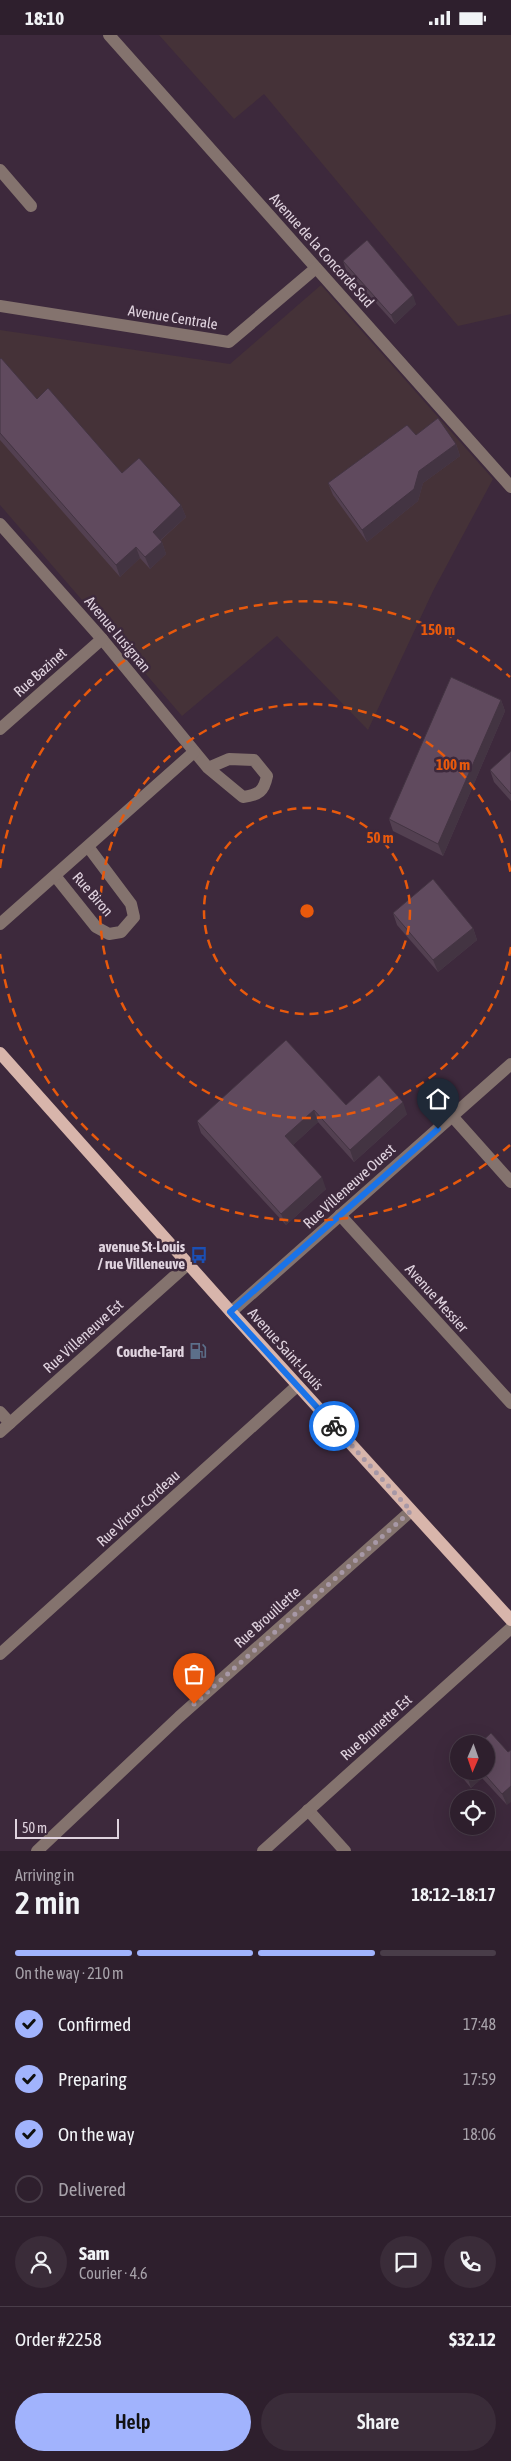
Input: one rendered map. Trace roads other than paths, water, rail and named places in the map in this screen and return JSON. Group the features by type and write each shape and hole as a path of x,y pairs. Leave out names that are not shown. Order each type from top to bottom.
{"main road":[{"name":"Avenue Saint-Louis","path":"0,1053 230,1312 511,1620"}],"street":[{"name":"Avenue de la Concorde Sud","path":"109,35 511,487"},
{"path":"0,170 32,205"},
{"name":"Avenue Centrale","path":"0,306 229,342 316,268"},
{"name":"Avenue Lusignan","path":"0,525 102,639 208,768"},
{"name":"Rue Bazinet","path":"0,729 102,639"},
{"name":"Rue Biron","path":"0,924 56,877 194,752"},
{"name":"Rue Biron","path":"56,877 96,927 108,934 121,932 134,917 131,904 89,847"},
{"name":"Rue Villeneuve Ouest","path":"230,1312 511,1064"},
{"path":"452,1116 511,1182"},
{"name":"Avenue Messier","path":"340,1215 511,1403"},
{"name":"Rue Villeneuve Est","path":"0,1432 188,1264"},
{"name":"Rue Victor-Cordeau","path":"0,1654 297,1386"},
{"path":"0,1412 10,1423"},
{"name":"Rue Brouillette","path":"37,1851 179,1717 411,1511"},
{"name":"Rue Brunette Est","path":"263,1851 511,1628"},
{"path":"308,1810 345,1851"}],"place":[{"name":"avenue St-Louis / rue Villeneuve","path":"199,1255"},
{"name":"Couche-Tard","path":"198,1351"}]}
